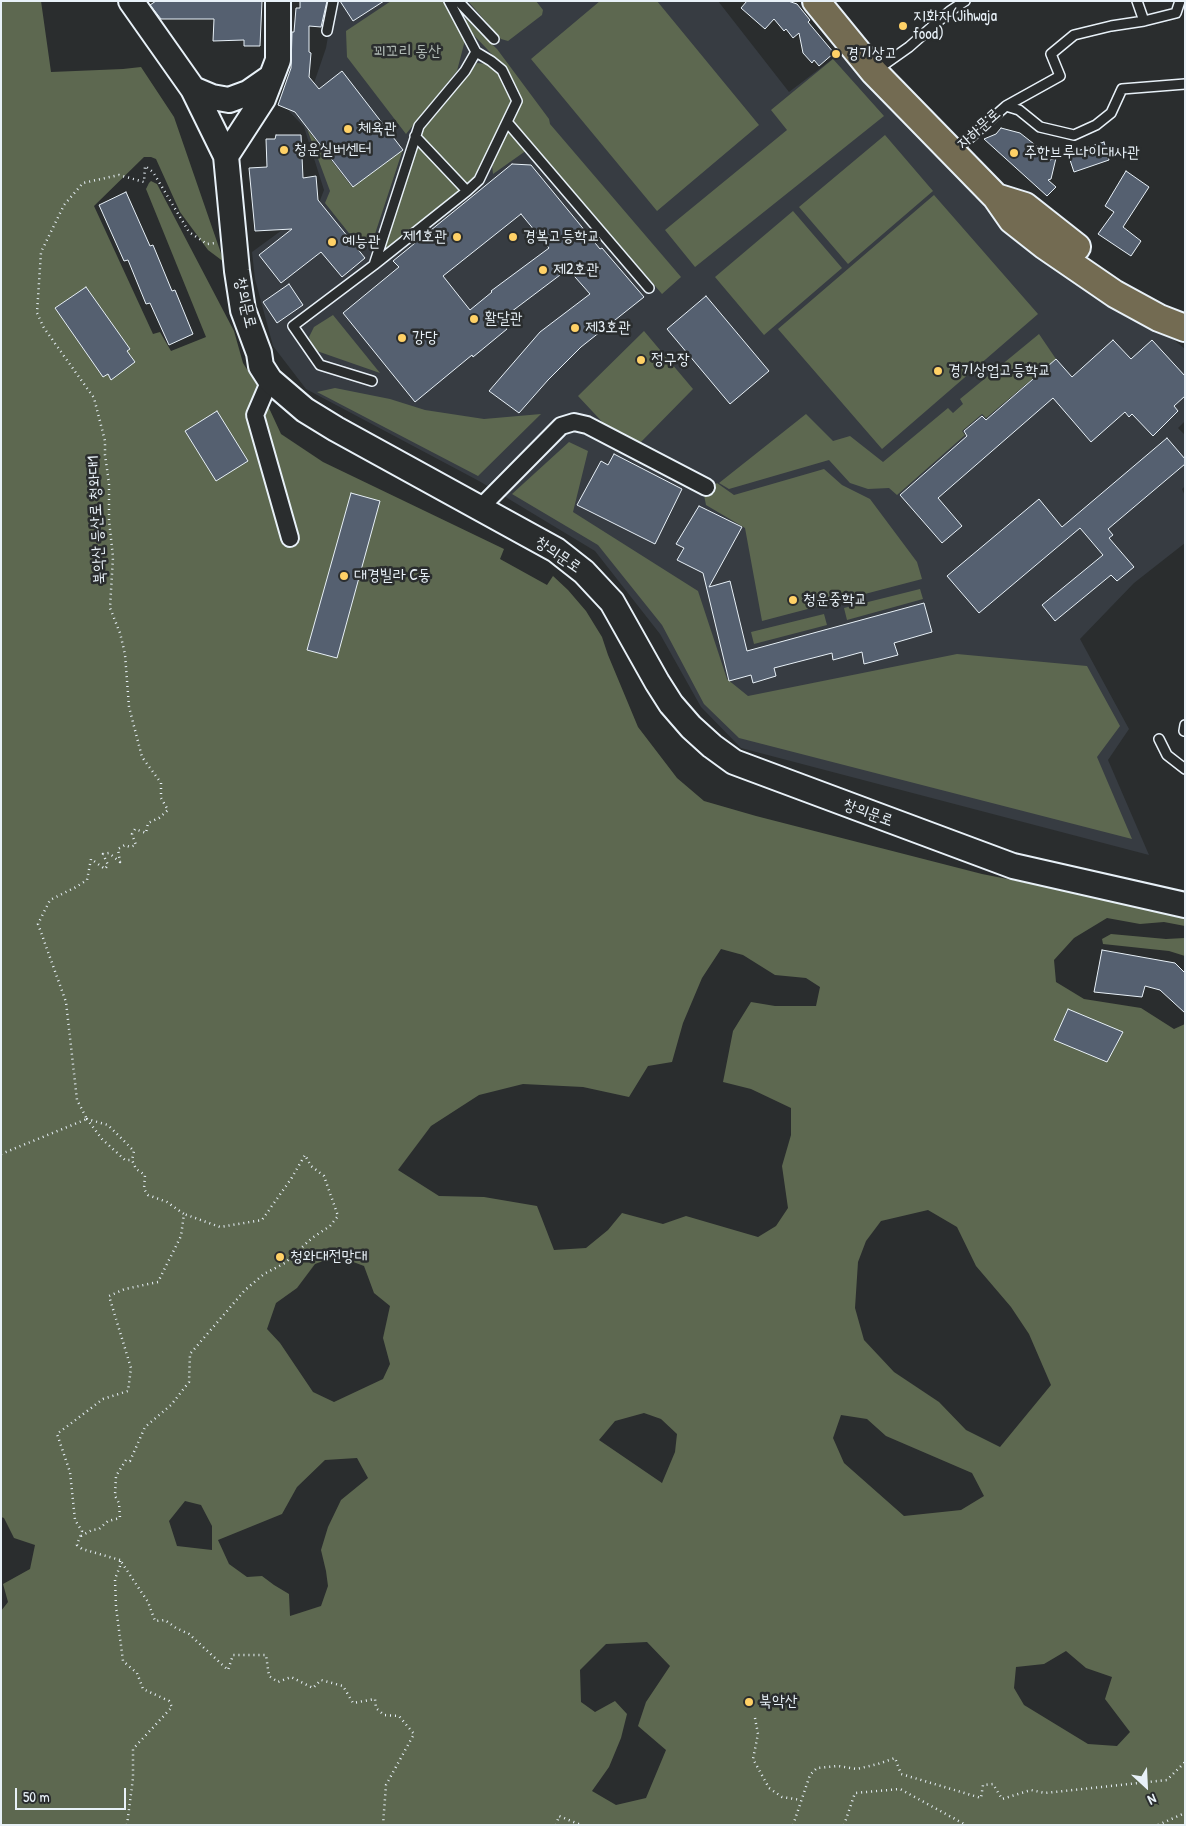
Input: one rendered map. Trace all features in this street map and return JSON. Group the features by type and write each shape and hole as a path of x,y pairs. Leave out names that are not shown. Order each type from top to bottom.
{"main road":[{"name":"자하문로","path":"816,1 874,72 996,197 1012,220 1045,246 1115,294 1159,318 1185,328"},
{"name":"자하문로","path":"996,197 1025,206 1109,270 1140,290 1185,313"}],"street":[{"name":"창의문로","path":"131,1 193,89 226,156 243,310 259,353 261,366 270,380 305,410 336,429 556,550 584,572 612,602 671,704 691,727 734,762 1013,866 1185,905"},
{"path":"226,156 264,98 278,60 278,1"},
{"path":"193,89 212,97 229,100 248,93 271,77"},
{"path":"270,380 255,415 290,538"},
{"path":"480,508 561,426 574,422 587,425 706,487"}],"lane":[{"path":"327,31 334,1"},
{"path":"372,381 320,365 294,326 374,265 479,180 507,122 517,101 502,70 491,60 476,52 449,1"},
{"path":"458,1 494,39"},
{"path":"874,72 909,47 950,11 966,1"},
{"path":"1137,1 1144,21"},
{"path":"1006,106 1060,76 1050,54 1074,35 1176,13 1180,1"},
{"path":"374,265 418,126 465,71 476,52"},
{"name":"자하문로","path":"954,152 1006,106 1019,110 1040,127 1074,135 1096,125 1111,113 1122,89 1185,84"},
{"path":"507,122 649,288"},
{"path":"415,136 467,191"},
{"path":"1159,739 1167,755 1185,769"}],"path":[{"name":"북악산 등산로 청와대1","path":"87,1119 77,1100 66,1002 38,924 50,900 76,888 87,880 91,859 105,869 108,865 102,854 109,853 120,862 118,849 125,845 130,847 136,845 132,834 134,829 146,833 148,824 168,810 161,798 161,784 142,757 129,708 125,654 110,608 113,557 109,520 109,483 104,455 105,441 94,398 44,328 37,313 41,252 64,205 83,183 119,175 144,182 145,166 153,172 189,232 208,244 234,242"},
{"path":"1,1154 87,1119 108,1125 134,1151 132,1160 136,1169 145,1175 144,1189 148,1195 167,1202 184,1214 220,1227 262,1220 291,1179 305,1155 311,1166 324,1176 338,1216 330,1226 312,1238 284,1263 264,1274 246,1290 190,1354 189,1382 171,1405 145,1427 130,1461 126,1460 116,1476 115,1496 119,1503 120,1518 108,1521 99,1529 92,1530 80,1537"},
{"path":"87,1119 102,1139 125,1160 132,1160"},
{"path":"184,1214 181,1236 158,1282 125,1289 109,1296 131,1368 128,1392 103,1399 57,1434 70,1472 75,1520 82,1531 77,1545 82,1549 120,1560 148,1602 155,1621 165,1620 189,1634 228,1670 233,1655 266,1655 269,1676 278,1682 291,1677 313,1688 321,1680 343,1686 353,1703 375,1699 376,1708 384,1715 399,1716 414,1734 386,1785 383,1825"},
{"path":"120,1560 120,1566 115,1579 116,1607 123,1661 137,1673 143,1689 169,1701 172,1707 133,1749 133,1778 127,1825"},
{"path":"755,1718 758,1734 753,1759 769,1788 782,1797 801,1800"},
{"path":"793,1825 810,1775 817,1768 838,1766 857,1768 895,1758 901,1774 981,1798 982,1785 993,1784 1002,1799 1031,1790 1045,1793 1167,1780 1185,1762"},
{"path":"844,1825 855,1793 900,1789 966,1825"},
{"path":"1158,1825 1185,1813"},
{"path":"556,1825 559,1816 580,1825"}],"shaded area":[{"path":"334,1 718,1 789,92 839,54 895,115 1008,231 1089,292 1174,340 1185,349 1185,421 1178,428 1185,435 1185,486 1182,489 1185,496 1185,543 1134,583 1080,639 1129,729 1108,760 1149,855 741,748 701,707 660,634 595,551 479,481 306,389 273,346 255,279 252,252 319,203 324,190 304,127 289,111 314,83 326,48"}],"green space":[{"path":"1,1 41,1 51,72 141,67 174,117 224,262 208,250 180,212 156,159 144,157 94,206 153,334 160,332 171,351 206,337 146,189 151,181 157,184 234,331 243,363 263,395 281,434 323,462 504,549 500,559 547,585 553,576 586,611 602,637 638,727 677,778 704,801 982,874 1185,914 1185,926 1164,922 1140,924 1107,918 1074,938 1054,960 1056,982 1084,999 1141,1008 1174,1029 1185,1024 1185,1825 1,1825 1,1611 8,1602 3,1584 30,1569 35,1545 14,1538 4,1518 1,1517","holes":["721,949 743,955 775,975 806,978 820,987 816,1006 775,1006 751,1002 733,1031 723,1082 751,1089 791,1108 791,1135 782,1166 788,1208 776,1226 758,1237 686,1216 663,1224 622,1213 608,1230 586,1248 554,1250 537,1206 484,1197 439,1196 398,1170 431,1126 479,1095 523,1084 583,1087 629,1097 648,1066 672,1062 683,1023 702,978","928,1210 957,1227 976,1266 1011,1307 1029,1334 1051,1385 1000,1447 966,1430 939,1402 894,1372 864,1340 855,1308 858,1262 866,1241 881,1221","337,1256 364,1266 374,1293 390,1306 383,1338 390,1364 383,1379 334,1402 313,1392 280,1343 267,1329 276,1303 297,1288 315,1264","644,1413 661,1419 677,1434 675,1452 662,1483 599,1440 615,1421","841,1415 867,1419 886,1436 972,1473 984,1496 961,1510 904,1516 844,1463 833,1438","357,1458 368,1478 341,1500 328,1527 321,1550 328,1586 321,1606 290,1616 289,1594 262,1576 247,1577 229,1564 218,1540 282,1514 297,1487 325,1460","185,1501 201,1505 212,1526 212,1550 177,1546 169,1521","647,1642 670,1666 646,1702 638,1726 666,1750 646,1798 616,1805 592,1791 609,1767 621,1738 627,1714 615,1701 595,1712 581,1702 580,1670 606,1644","1066,1651 1086,1668 1112,1677 1105,1699 1130,1732 1117,1746 1088,1744 1024,1705 1014,1688 1016,1667 1044,1664"]},
{"name":"꾀꼬리 동산","path":"391,1 444,1 464,29 464,44 457,71 406,134 347,57 346,31"},
{"path":"468,1 536,1 543,10 542,15 508,41 501,39"},
{"path":"600,1 657,1 759,125 657,211 531,59"},
{"path":"465,18 497,49 549,119 550,124 681,277 662,294 513,121 521,104 505,68 467,28"},
{"path":"833,59 884,116 695,267 665,230 787,130 771,110"},
{"path":"477,63 496,65 512,99 476,175 467,187 418,136 421,128"},
{"path":"307,129 352,187 403,149 374,237 356,242 325,203 330,191"},
{"path":"509,129 527,150 493,174 492,165"},
{"path":"885,135 933,191 848,264 799,207"},
{"path":"417,142 462,191 379,257"},
{"path":"934,195 1038,314 882,449 778,329"},
{"path":"793,211 842,268 764,335 715,277"},
{"path":"333,315 380,373 314,350 309,337 314,327"},
{"name":"정구장","path":"644,331 693,389 639,444 607,427 578,396"},
{"path":"1039,334 1056,359 986,418 982,414 962,431 965,435 897,495 889,488 868,489 850,483 829,460 729,489 719,483 806,414 833,441 850,436 883,462 948,408 953,413 963,404 960,399"},
{"path":"335,388 390,399 425,410 484,419 541,414 478,476 317,392"},
{"path":"569,442 588,451 573,512 698,591 727,679 748,696 957,654 1087,666 1120,726 1097,757 1132,839 739,738 704,704 662,625 598,545 512,494"},
{"path":"824,469 842,485 870,499 917,562 922,579 762,621 745,528 706,505 704,495 717,483 734,495"},
{"path":"920,589 923,599 847,620 844,608"},
{"path":"824,614 827,625 754,644 751,632"},
{"path":"1111,934 1166,939 1185,938 1185,956 1169,951 1103,944 1102,939"}],"building":[{"path":"156,1 262,1 260,46 244,46 244,40 213,41 214,19 161,19 150,5"},
{"name":"체육관","path":"300,1 327,1 321,27 309,26 309,52 311,53 309,77 319,89 342,71 403,150 353,187 295,112 278,105 291,68 292,32 294,32 296,8 300,8"},
{"path":"340,1 384,1 353,21"},
{"path":"747,1 788,1 797,4 810,20 808,22 834,53 819,66 814,60 812,63 803,53 799,33 793,38 774,19 765,29 741,8"},
{"path":"1001,128 1020,133 1048,155 1050,160 1056,158 1051,179 1048,180 1056,187 1047,196 984,139 996,134"},
{"path":"276,135 301,135 303,178 316,176 318,200 365,258 342,277 321,252 281,283 259,255 292,229 255,231 249,168 267,167 266,139 275,139"},
{"path":"1104,142 1109,160 1074,172 1068,154"},
{"path":"512,164 531,165 600,249 602,248 644,297 581,347 519,413 489,391 540,332 590,294 568,269 507,315 508,317 502,322 507,329 415,402 343,313 399,267 393,261","holes":["521,214 549,248 491,291 470,310 443,276"]},
{"path":"1126,171 1149,187 1123,227 1141,241 1131,256 1098,234 1114,212 1105,206"},
{"path":"126,192 150,246 153,245 172,291 175,290 193,334 169,345 150,303 146,304 128,260 124,261 99,205"},
{"path":"289,284 303,305 277,323 263,302"},
{"path":"86,287 130,349 127,351 135,362 111,380 108,374 103,377 55,308"},
{"path":"706,296 769,371 730,404 667,329"},
{"path":"1113,340 1131,359 1152,340 1185,376 1185,396 1174,406 1178,411 1153,436 1132,414 1129,417 1125,412 1091,442 1053,398 938,498 962,526 942,543 900,495 967,436 964,431 982,416 986,420 1056,359 1072,377"},
{"path":"217,411 248,461 216,481 185,431"},
{"path":"1167,438 1185,459 1185,464 1108,529 1113,535 1109,538 1134,567 1117,581 1111,575 1055,621 1042,605 1103,555 1080,528 979,613 947,576 1039,499 1062,527"},
{"path":"614,454 682,489 655,544 577,505 601,461 608,465"},
{"name":"대경빌라 C동","path":"351,493 380,501 337,658 307,650"},
{"path":"699,506 742,527 709,587 730,581 747,651 924,603 932,632 894,643 898,655 864,664 862,652 833,660 832,653 774,668 776,676 753,683 751,675 729,681 703,573 677,560 684,548 676,544"},
{"path":"1102,950 1175,963 1185,973 1185,1013 1160,990 1145,986 1142,997 1094,992"},
{"path":"1068,1009 1123,1032 1107,1062 1054,1040"}],"place":[{"name":"지화자(Jihwaja food)","path":"903,26"},
{"name":"경기상고","path":"836,54"},
{"name":"체육관","path":"348,129"},
{"name":"청운실버센터","path":"284,150"},
{"name":"주한브루나이대사관","path":"1014,153"},
{"name":"제1호관","path":"457,237"},
{"name":"경복고등학교","path":"513,237"},
{"name":"예능관","path":"332,242"},
{"name":"제2호관","path":"543,270"},
{"name":"활달관","path":"474,319"},
{"name":"제3호관","path":"575,328"},
{"name":"강당","path":"402,338"},
{"name":"정구장","path":"641,360"},
{"name":"경기상업고등학교","path":"938,371"},
{"name":"대경빌라 C동","path":"344,576"},
{"name":"청운중학교","path":"793,600"},
{"name":"청와대전망대","path":"280,1257"},
{"name":"북악산","path":"749,1702"}]}
